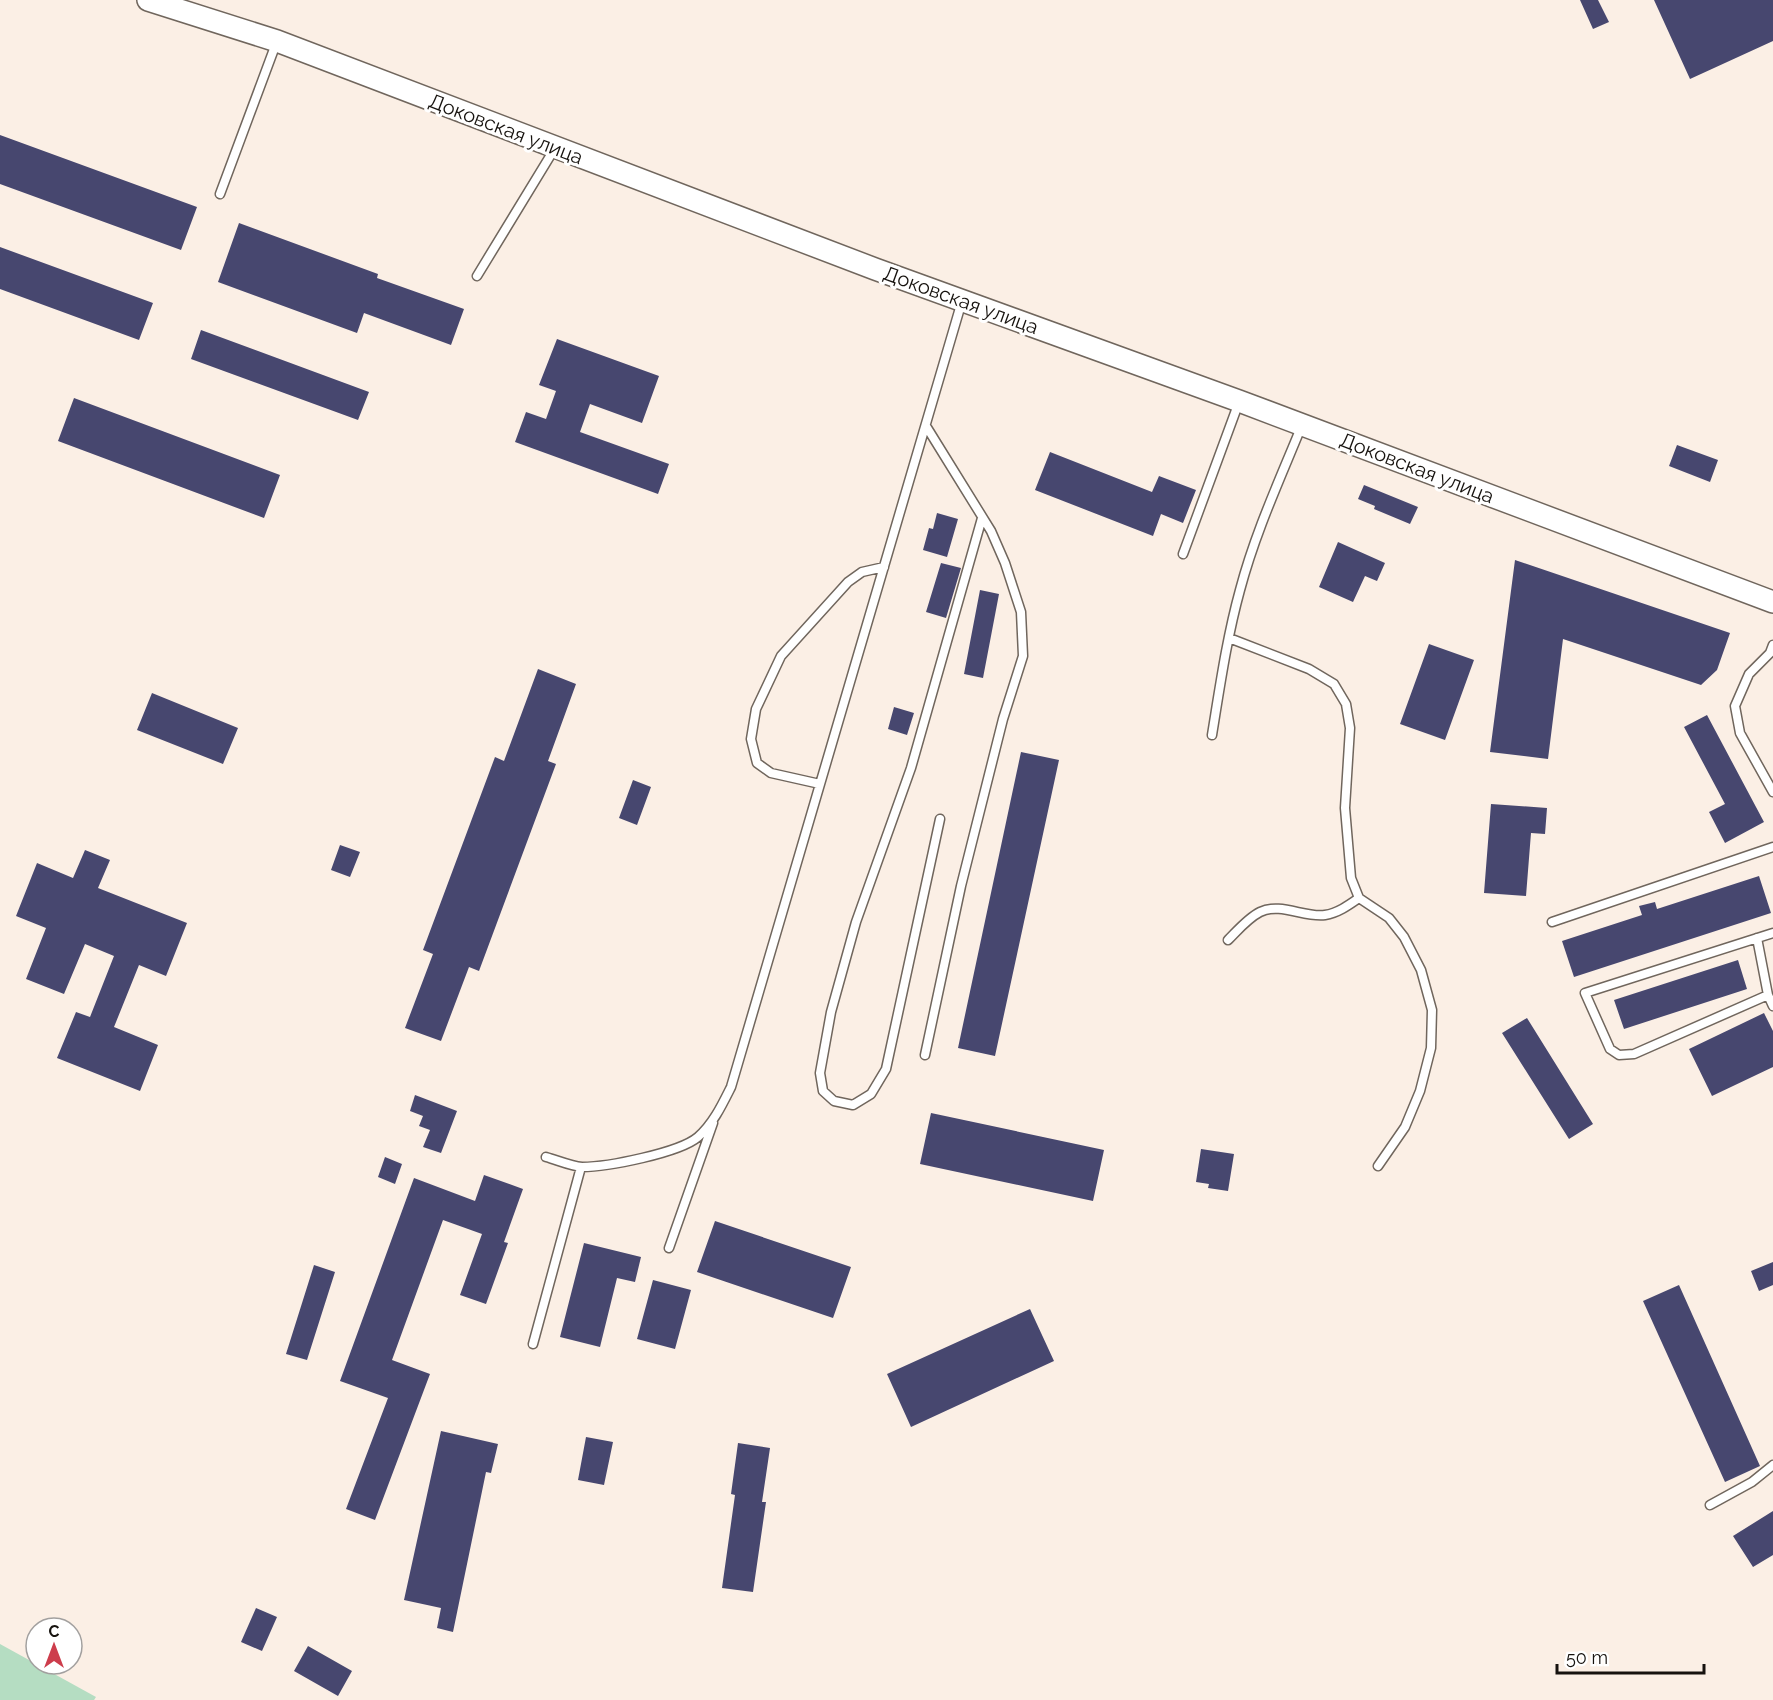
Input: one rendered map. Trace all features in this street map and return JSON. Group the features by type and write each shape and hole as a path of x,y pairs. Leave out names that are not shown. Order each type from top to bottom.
{"street":[{"name":"Доковская улица","path":"148,0 277,41 555,148 963,301 1239,401 1773,602"}],"lane":[{"path":"220,194 277,41"},
{"path":"477,276 555,148"},
{"path":"669,1248 715,1117 731,1087 963,301"},
{"path":"1183,554 1239,401"},
{"path":"1212,735 1240,589 1255,540 1302,425"},
{"path":"925,1054 964,875 1003,719 1023,656 1021,612 1005,562 982,518 926,426"},
{"path":"940,819 886,1069 871,1094 853,1105 834,1101 823,1091 820,1073 831,1012 856,922 911,768 982,518"},
{"path":"820,784 771,773 757,763 751,739 756,709 781,656 833,598 861,572 884,567"},
{"path":"1229,638 1309,669 1334,684 1346,704 1350,728 1345,808 1351,878 1359,898 1389,918 1404,937 1421,970 1432,1010 1431,1048 1420,1091 1405,1127 1378,1166"},
{"path":"1773,645 1770,653 1749,674 1734,706 1740,733 1773,792"},
{"path":"1552,922 1773,847"},
{"path":"1228,940 1245,922 1262,911 1276,909 1325,915 1344,909 1359,898"},
{"path":"1768,994 1634,1054 1619,1055 1610,1049 1585,993 1773,933"},
{"path":"1757,938 1768,994 1773,1006"},
{"path":"546,1157 581,1167 628,1161 671,1151 697,1138 715,1117"},
{"path":"533,1344 581,1167"},
{"path":"1710,1504 1752,1482 1773,1465"}],"green space":[{"path":"0,1644 24,1657 24,1676 58,1676 96,1697 94,1700 0,1700"}],"building":[{"path":"1580,0 1598,0 1609,22 1593,29"},
{"path":"1654,0 1773,0 1773,41 1690,79"},
{"path":"0,135 197,207 181,250 0,184"},
{"path":"239,223 378,274 377,278 464,309 451,345 364,313 357,333 218,282"},
{"path":"0,247 153,303 139,340 0,289"},
{"path":"201,330 369,392 358,420 191,359"},
{"path":"557,339 659,376 642,423 590,404 580,432 669,464 658,494 515,442 526,412 546,419 556,391 539,385"},
{"path":"74,398 280,475 264,518 58,441"},
{"path":"1677,445 1718,460 1710,482 1669,466"},
{"path":"1050,452 1152,492 1159,476 1196,490 1183,523 1161,514 1153,536 1035,490"},
{"path":"1364,485 1418,507 1410,524 1374,509 1375,506 1358,499"},
{"path":"937,513 958,519 947,557 923,550 929,528 933,529"},
{"path":"1338,542 1385,563 1377,581 1365,576 1353,602 1319,587"},
{"path":"1515,560 1730,633 1717,670 1701,685 1563,639 1548,759 1490,752"},
{"path":"941,563 961,568 946,618 926,612"},
{"path":"980,590 999,594 983,678 964,674"},
{"path":"1429,644 1474,660 1445,740 1400,724"},
{"path":"538,669 576,684 548,761 556,764 479,971 469,967 441,1041 405,1028 433,954 423,950 495,757 504,761"},
{"path":"152,693 238,728 223,764 137,730"},
{"path":"894,707 914,713 907,735 888,729"},
{"path":"1707,715 1764,822 1725,843 1709,812 1725,804 1684,727"},
{"path":"1021,752 1059,760 995,1056 958,1048"},
{"path":"633,780 651,787 637,825 619,818"},
{"path":"1491,804 1547,808 1545,834 1531,833 1526,896 1484,893"},
{"path":"340,845 360,852 350,877 331,870"},
{"path":"85,850 110,860 98,888 187,923 166,976 139,965 114,1027 158,1045 140,1091 57,1058 76,1012 90,1017 114,956 85,944 64,994 26,979 46,928 16,916 37,863 73,878"},
{"path":"1759,876 1771,913 1574,977 1562,941 1642,915 1639,906 1655,902 1657,909"},
{"path":"1738,960 1747,989 1624,1029 1614,1000"},
{"path":"1764,1013 1773,1031 1773,1067 1712,1096 1689,1049"},
{"path":"1527,1018 1593,1124 1569,1139 1502,1033"},
{"path":"415,1095 457,1111 441,1153 423,1147 430,1130 419,1126 423,1116 410,1111"},
{"path":"931,1113 1104,1150 1093,1201 920,1164"},
{"path":"1201,1149 1234,1154 1228,1191 1208,1188 1209,1184 1196,1182"},
{"path":"385,1157 402,1164 395,1184 378,1177"},
{"path":"484,1175 523,1189 504,1242 508,1243 486,1304 460,1295 482,1234 443,1220 392,1360 430,1374 375,1520 346,1509 388,1398 340,1381 414,1178 475,1201"},
{"path":"715,1221 851,1267 833,1318 697,1272"},
{"path":"584,1243 641,1257 635,1282 617,1278 600,1347 560,1337"},
{"path":"1773,1262 1773,1285 1759,1291 1751,1271"},
{"path":"314,1265 335,1272 307,1360 286,1354"},
{"path":"653,1280 691,1290 675,1349 637,1339"},
{"path":"1679,1285 1760,1466 1725,1482 1643,1301"},
{"path":"1030,1309 1054,1361 911,1427 887,1374"},
{"path":"441,1431 498,1444 491,1473 486,1472 453,1632 437,1628 441,1608 404,1600"},
{"path":"586,1437 613,1442 604,1485 578,1480"},
{"path":"738,1443 770,1448 762,1502 766,1502 753,1592 722,1588 735,1495 731,1494"},
{"path":"1773,1511 1773,1555 1753,1567 1733,1536"},
{"path":"256,1608 277,1617 262,1651 241,1642"},
{"path":"308,1646 352,1671 338,1696 294,1671"}]}
